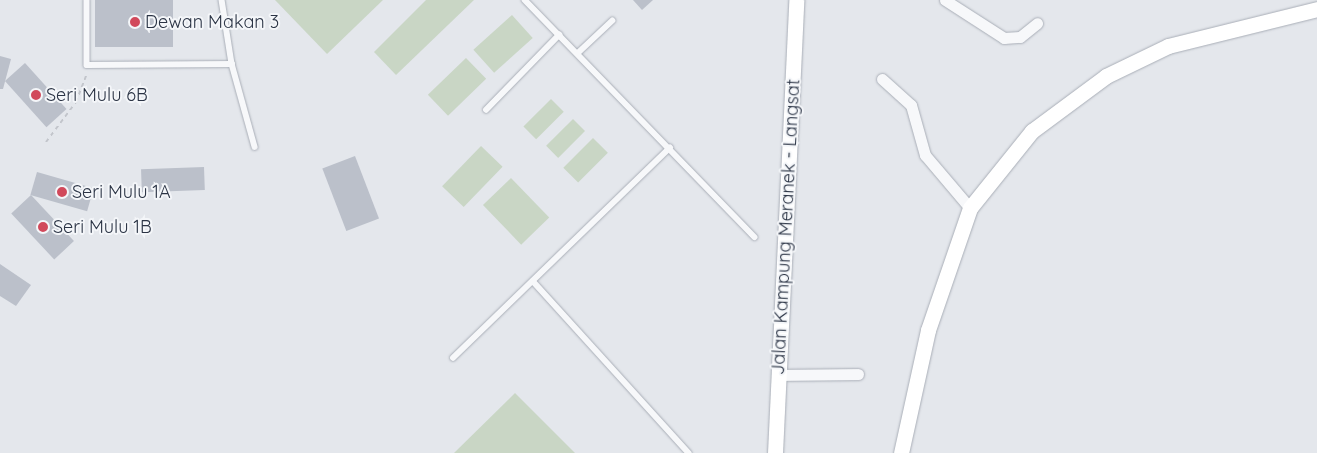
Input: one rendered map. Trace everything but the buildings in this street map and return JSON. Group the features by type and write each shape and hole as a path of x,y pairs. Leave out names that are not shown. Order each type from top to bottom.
{"main road":[{"name":"Jalan Kampung Meranek - Langsat","path":"775,453 796,0"},
{"path":"901,453 928,330 970,208 1032,131 1081,92 1128,63 1184,40 1289,18 1317,9"}],"street":[{"path":"945,0 1004,38 1020,37 1037,23"},
{"path":"882,80 911,105 925,155 970,208"},
{"path":"779,375 858,374"}],"lane":[{"path":"87,0 87,65 232,64"},
{"path":"222,0 232,64 255,147"},
{"path":"525,0 755,237"},
{"path":"578,53 612,21"},
{"path":"486,110 559,35"},
{"path":"453,358 670,148"},
{"path":"533,281 689,453"}],"path":[{"path":"46,142 76,102 87,77 87,65"}],"green space":[{"path":"275,0 383,0 327,54"},
{"path":"426,0 474,0 396,75 374,52"},
{"path":"512,15 533,38 494,73 473,50"},
{"path":"466,58 486,79 448,116 428,95"},
{"path":"551,99 564,112 536,139 523,127"},
{"path":"573,119 585,131 558,158 546,146"},
{"path":"593,138 608,153 578,183 563,168"},
{"path":"481,146 503,167 464,207 442,186"},
{"path":"511,178 549,218 521,245 483,205"},
{"path":"515,393 575,453 454,453"}],"place":[{"name":"Dewan Makan 3","path":"135,22"},
{"name":"Seri Mulu 6B","path":"36,95"},
{"name":"Seri Mulu 1A","path":"62,192"},
{"name":"Seri Mulu 1B","path":"43,227"}]}
